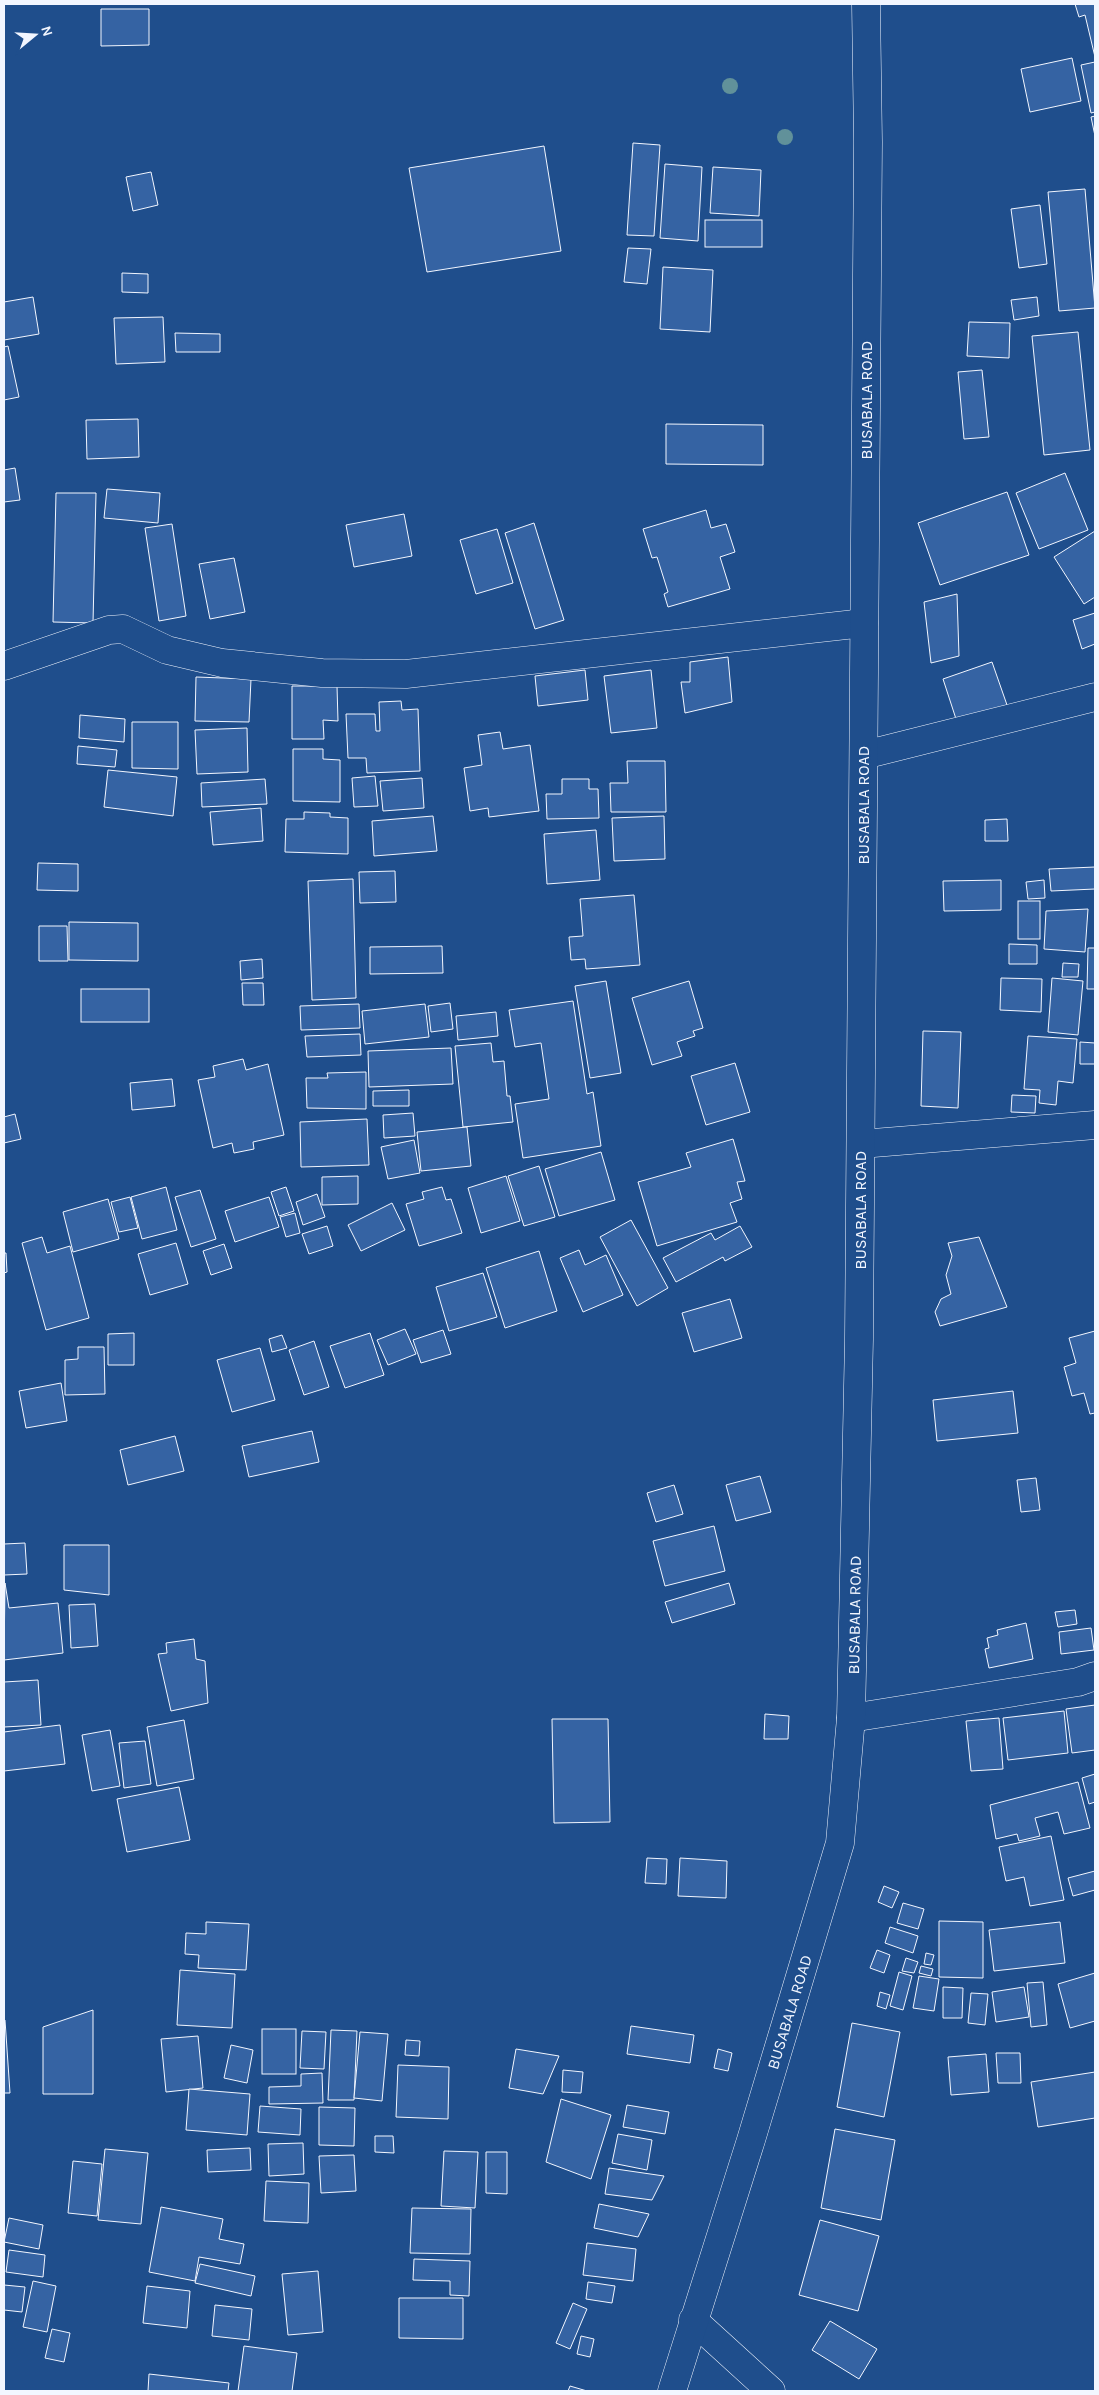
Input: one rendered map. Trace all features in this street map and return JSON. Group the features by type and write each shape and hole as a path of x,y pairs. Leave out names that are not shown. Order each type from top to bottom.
{"street":[{"name":"BUSABALA ROAD","path":"672,2391 693,2320 752,2140 840,1843 851,1718 860,1339 868,142 866,4"},
{"path":"4,666 109,630 123,629 167,650 222,662 322,673 406,674 864,622"},
{"path":"864,755 1095,697"},
{"path":"861,1144 1095,1125"},
{"path":"851,1718 1078,1682 1095,1676"},
{"path":"693,2320 771,2391"}],"building":[{"path":"1075,4 1095,4 1095,57 1085,15 1079,17"},
{"path":"101,9 149,9 149,45 101,46"},
{"path":"1072,58 1081,101 1030,112 1021,69"},
{"path":"1095,62 1095,112 1091,113 1081,65"},
{"path":"1095,116 1095,136 1091,117"},
{"path":"633,143 660,145 654,236 627,235"},
{"path":"544,146 561,251 427,272 409,168"},
{"path":"665,164 702,167 698,241 660,238"},
{"path":"713,167 761,170 759,216 710,213"},
{"path":"151,172 158,205 133,211 126,177"},
{"path":"1085,189 1095,308 1059,311 1048,192"},
{"path":"1040,205 1047,264 1019,268 1011,209"},
{"path":"705,220 762,220 762,247 705,247"},
{"path":"628,248 651,249 647,284 624,282"},
{"path":"663,267 713,270 710,332 660,329"},
{"path":"122,273 148,274 148,293 122,292"},
{"path":"33,297 39,334 4,340 4,302"},
{"path":"1037,297 1039,316 1014,320 1011,300"},
{"path":"163,317 165,362 116,364 114,318"},
{"path":"969,322 1010,323 1009,358 967,356"},
{"path":"1078,332 1090,450 1044,455 1032,336"},
{"path":"175,333 220,334 220,352 176,352"},
{"path":"8,346 19,397 4,400 4,347"},
{"path":"982,370 989,437 964,439 958,372"},
{"path":"138,419 139,457 87,459 86,420"},
{"path":"666,424 763,425 763,465 666,464"},
{"path":"15,468 20,500 4,502 4,470"},
{"path":"1065,473 1088,530 1039,549 1016,493"},
{"path":"107,489 160,493 158,523 104,518"},
{"path":"1007,492 1029,555 940,585 918,523"},
{"path":"56,493 96,493 93,623 53,622"},
{"path":"706,510 711,528 726,524 735,552 720,557 730,589 668,607 664,594 668,592 657,557 652,558 643,529"},
{"path":"404,514 412,556 354,567 346,525"},
{"path":"534,523 564,620 535,629 505,533"},
{"path":"172,524 186,616 159,621 145,528"},
{"path":"497,529 513,583 476,594 460,540"},
{"path":"1095,531 1095,597 1084,604 1054,557"},
{"path":"234,558 245,612 210,619 199,564"},
{"path":"957,594 959,656 931,663 924,602"},
{"path":"1095,613 1095,644 1082,649 1073,620"},
{"path":"728,657 732,702 685,713 681,682 690,682 690,662"},
{"path":"992,662 1007,705 957,722 943,679"},
{"path":"585,670 588,700 538,706 535,676"},
{"path":"651,670 657,728 611,733 604,676"},
{"path":"196,677 251,679 249,722 195,721"},
{"path":"292,686 337,686 338,721 323,720 324,739 292,739"},
{"path":"401,701 402,710 418,709 420,771 367,773 366,758 348,758 346,714 375,714 376,731 380,731 379,702"},
{"path":"80,715 125,719 124,742 79,738"},
{"path":"132,722 178,722 178,769 132,768"},
{"path":"247,728 248,772 197,774 195,730"},
{"path":"500,732 503,749 530,745 539,811 489,817 488,808 470,811 464,768 482,765 478,735"},
{"path":"78,746 117,750 115,767 77,764"},
{"path":"293,749 323,749 323,759 340,760 340,802 293,801"},
{"path":"627,761 665,761 666,812 611,812 610,783 628,783"},
{"path":"108,770 177,777 173,816 104,807"},
{"path":"375,776 378,806 354,807 352,778"},
{"path":"422,778 424,808 383,811 380,781"},
{"path":"265,779 267,804 202,807 201,783"},
{"path":"562,779 589,779 589,789 598,789 599,818 547,819 546,794 562,794"},
{"path":"261,808 263,841 213,845 210,812"},
{"path":"304,812 330,813 330,817 348,818 348,854 285,852 286,819 304,819"},
{"path":"433,816 437,851 374,856 372,821"},
{"path":"664,816 665,859 614,861 612,818"},
{"path":"1007,819 1008,841 985,841 985,820"},
{"path":"596,830 600,880 547,884 544,834"},
{"path":"38,863 78,864 78,891 37,890"},
{"path":"1095,867 1095,889 1051,891 1049,869"},
{"path":"395,871 396,902 360,903 359,872"},
{"path":"353,879 356,998 312,1000 308,881"},
{"path":"1001,880 1001,910 944,911 943,881"},
{"path":"1044,880 1045,898 1028,899 1026,882"},
{"path":"634,895 640,965 586,969 585,959 571,960 569,937 583,936 580,899"},
{"path":"1018,901 1040,901 1040,939 1018,939"},
{"path":"1088,909 1085,952 1044,949 1046,911"},
{"path":"69,922 138,923 138,961 69,960"},
{"path":"39,926 67,926 68,961 39,961"},
{"path":"1009,944 1037,945 1037,964 1009,964"},
{"path":"442,946 443,973 370,974 370,947"},
{"path":"1088,948 1095,948 1095,989 1087,989"},
{"path":"262,959 263,978 241,980 240,961"},
{"path":"1063,963 1079,964 1078,977 1062,977"},
{"path":"1001,978 1042,979 1041,1012 1000,1010"},
{"path":"1052,978 1083,981 1078,1035 1048,1032"},
{"path":"606,981 621,1073 590,1078 575,986"},
{"path":"689,981 703,1028 693,1031 695,1036 677,1042 682,1056 652,1065 632,998"},
{"path":"242,983 263,983 264,1005 243,1005"},
{"path":"81,989 149,989 149,1022 81,1022"},
{"path":"573,1001 587,1094 593,1092 601,1146 523,1158 515,1104 549,1099 541,1043 515,1047 509,1010"},
{"path":"450,1003 453,1029 431,1032 428,1006"},
{"path":"359,1004 360,1028 301,1030 300,1006"},
{"path":"425,1004 429,1037 365,1044 362,1011"},
{"path":"496,1012 498,1036 458,1040 456,1016"},
{"path":"923,1031 961,1032 958,1108 921,1106"},
{"path":"360,1034 361,1055 307,1057 305,1036"},
{"path":"1028,1036 1077,1039 1073,1083 1058,1081 1056,1105 1039,1103 1040,1090 1024,1089"},
{"path":"1080,1042 1095,1043 1095,1064 1080,1064"},
{"path":"491,1043 493,1062 504,1061 507,1096 510,1096 513,1122 463,1127 455,1046"},
{"path":"451,1048 453,1084 369,1087 368,1051"},
{"path":"243,1059 246,1070 268,1064 284,1135 253,1142 254,1149 234,1153 232,1143 213,1148 198,1080 215,1077 213,1066"},
{"path":"735,1063 750,1112 706,1125 691,1076"},
{"path":"366,1072 366,1109 307,1108 306,1078 328,1078 327,1073"},
{"path":"172,1079 175,1106 132,1110 130,1083"},
{"path":"409,1090 409,1106 373,1106 373,1091"},
{"path":"1012,1095 1036,1096 1035,1113 1011,1112"},
{"path":"413,1113 415,1136 384,1138 383,1115"},
{"path":"15,1114 21,1139 4,1143 4,1117"},
{"path":"367,1119 369,1165 301,1167 300,1122"},
{"path":"467,1127 471,1166 421,1171 417,1132"},
{"path":"733,1139 745,1181 737,1182 742,1199 730,1203 737,1222 657,1246 638,1182 691,1167 686,1153"},
{"path":"414,1140 420,1173 388,1179 381,1147"},
{"path":"601,1152 615,1200 559,1216 545,1169"},
{"path":"539,1166 555,1217 524,1226 508,1176"},
{"path":"358,1176 358,1204 322,1205 322,1177"},
{"path":"506,1176 520,1221 481,1233 468,1188"},
{"path":"166,1187 177,1230 142,1239 131,1197"},
{"path":"286,1187 294,1211 279,1216 271,1192"},
{"path":"442,1187 446,1200 451,1199 462,1233 419,1246 406,1204 424,1199 422,1192"},
{"path":"200,1190 216,1239 191,1247 175,1197"},
{"path":"317,1194 325,1217 303,1225 296,1202"},
{"path":"130,1197 138,1228 119,1232 111,1202"},
{"path":"269,1197 279,1227 235,1242 225,1211"},
{"path":"108,1199 119,1239 73,1252 63,1212"},
{"path":"392,1203 405,1230 361,1251 348,1225"},
{"path":"295,1213 300,1233 286,1237 280,1217"},
{"path":"631,1220 668,1288 637,1306 600,1237"},
{"path":"327,1226 333,1246 309,1254 302,1234"},
{"path":"740,1226 752,1247 725,1261 723,1257 676,1282 663,1258 711,1233 715,1240"},
{"path":"42,1237 47,1253 70,1246 89,1318 46,1330 22,1243"},
{"path":"979,1237 1007,1307 940,1326 935,1312 941,1299 951,1294 946,1275 952,1256 948,1243"},
{"path":"176,1243 188,1284 150,1295 138,1254"},
{"path":"224,1244 232,1268 211,1275 203,1251"},
{"path":"579,1250 585,1265 606,1255 623,1295 583,1312 560,1258"},
{"path":"539,1251 557,1311 505,1328 486,1268"},
{"path":"4,1253 6,1253 7,1272 4,1273"},
{"path":"483,1273 497,1317 449,1331 436,1287"},
{"path":"730,1299 742,1338 694,1352 682,1313"},
{"path":"405,1329 416,1354 388,1365 377,1340"},
{"path":"443,1330 451,1354 421,1363 413,1340"},
{"path":"1095,1331 1095,1413 1090,1414 1084,1393 1072,1396 1064,1367 1076,1363 1069,1338"},
{"path":"134,1333 134,1365 108,1365 108,1334"},
{"path":"370,1333 384,1375 345,1388 330,1346"},
{"path":"282,1335 287,1348 272,1352 269,1339"},
{"path":"314,1341 329,1387 304,1395 289,1350"},
{"path":"78,1347 104,1347 105,1394 65,1395 65,1360 78,1359"},
{"path":"260,1348 275,1400 232,1412 217,1360"},
{"path":"61,1383 67,1421 26,1428 19,1391"},
{"path":"1013,1391 1018,1433 937,1441 933,1400"},
{"path":"312,1431 319,1462 249,1477 242,1446"},
{"path":"175,1436 184,1471 128,1485 120,1450"},
{"path":"760,1476 771,1512 736,1521 726,1485"},
{"path":"1036,1478 1040,1510 1021,1512 1017,1480"},
{"path":"674,1485 683,1514 656,1522 647,1493"},
{"path":"714,1526 725,1571 665,1586 653,1541"},
{"path":"25,1543 27,1574 4,1575 4,1544"},
{"path":"64,1545 109,1545 109,1595 64,1590"},
{"path":"5,1583 9,1608 58,1603 63,1653 4,1660"},
{"path":"729,1583 735,1604 672,1623 665,1602"},
{"path":"95,1604 98,1646 71,1648 69,1605"},
{"path":"1075,1610 1077,1624 1058,1627 1055,1612"},
{"path":"1026,1623 1033,1659 989,1668 985,1649 989,1648 987,1638 998,1635 997,1630"},
{"path":"1091,1628 1094,1650 1061,1654 1059,1632"},
{"path":"194,1639 196,1659 205,1661 208,1703 171,1711 158,1654 167,1653 166,1643"},
{"path":"38,1680 41,1725 4,1727 4,1682"},
{"path":"1095,1705 1095,1750 1072,1753 1066,1709"},
{"path":"1064,1711 1068,1753 1008,1760 1003,1718"},
{"path":"765,1714 789,1716 788,1739 764,1739"},
{"path":"999,1718 1003,1769 971,1771 966,1721"},
{"path":"552,1719 608,1719 610,1822 554,1823"},
{"path":"184,1720 194,1779 157,1786 147,1727"},
{"path":"60,1725 65,1764 4,1771 4,1732"},
{"path":"110,1730 120,1786 92,1791 82,1735"},
{"path":"145,1741 151,1784 124,1788 119,1743"},
{"path":"1095,1774 1095,1802 1089,1804 1082,1778"},
{"path":"1078,1782 1090,1828 1064,1834 1058,1812 1035,1818 1040,1836 1019,1841 1017,1834 996,1839 990,1805"},
{"path":"179,1787 190,1840 127,1852 117,1799"},
{"path":"1051,1836 1064,1900 1030,1906 1024,1877 1006,1881 999,1847"},
{"path":"647,1858 667,1859 666,1884 645,1883"},
{"path":"680,1858 727,1861 726,1898 678,1896"},
{"path":"1095,1871 1095,1890 1073,1896 1068,1878"},
{"path":"884,1886 899,1892 892,1908 878,1902"},
{"path":"903,1903 924,1909 918,1929 897,1923"},
{"path":"939,1921 983,1922 983,1978 939,1977"},
{"path":"206,1922 249,1924 246,1970 198,1968 199,1955 185,1954 186,1933 206,1934"},
{"path":"1060,1922 1065,1963 994,1971 989,1930"},
{"path":"890,1927 918,1936 913,1953 885,1943"},
{"path":"877,1950 890,1955 884,1973 870,1968"},
{"path":"926,1953 934,1955 931,1965 924,1964"},
{"path":"906,1958 918,1962 914,1973 902,1971"},
{"path":"921,1966 933,1969 931,1976 919,1973"},
{"path":"180,1970 235,1974 232,2028 177,2025"},
{"path":"899,1972 912,1976 903,2010 890,2006"},
{"path":"1095,1973 1095,2021 1070,2028 1058,1984"},
{"path":"919,1976 939,1979 934,2011 913,2008"},
{"path":"1043,1982 1047,2025 1031,2027 1027,1983"},
{"path":"943,1987 963,1988 962,2018 943,2018"},
{"path":"1024,1987 1029,2017 996,2022 992,1992"},
{"path":"880,1992 890,1995 886,2009 877,2006"},
{"path":"971,1993 988,1994 985,2025 968,2023"},
{"path":"93,2010 93,2094 43,2094 43,2027"},
{"path":"5,2020 10,2093 4,2093"},
{"path":"852,2023 900,2032 884,2117 837,2107"},
{"path":"631,2026 694,2035 690,2063 627,2054"},
{"path":"262,2029 296,2029 296,2074 262,2074"},
{"path":"331,2030 357,2031 354,2100 328,2100"},
{"path":"302,2031 326,2032 324,2069 300,2068"},
{"path":"360,2032 388,2034 382,2101 354,2098"},
{"path":"198,2036 203,2088 166,2092 161,2039"},
{"path":"406,2040 420,2041 419,2056 405,2055"},
{"path":"231,2045 253,2050 247,2083 224,2078"},
{"path":"516,2049 559,2056 543,2094 509,2088"},
{"path":"718,2049 732,2053 728,2071 714,2068"},
{"path":"996,2053 1020,2053 1021,2083 998,2083"},
{"path":"986,2054 989,2092 951,2095 948,2057"},
{"path":"398,2065 449,2067 448,2119 396,2117"},
{"path":"563,2070 583,2072 581,2093 562,2092"},
{"path":"1095,2072 1095,2118 1038,2127 1031,2082"},
{"path":"322,2073 323,2103 269,2104 269,2087 301,2086 301,2074"},
{"path":"189,2089 250,2094 247,2135 186,2130"},
{"path":"561,2099 611,2115 591,2179 546,2162"},
{"path":"627,2105 669,2112 665,2134 623,2127"},
{"path":"260,2106 301,2109 300,2135 258,2132"},
{"path":"319,2107 355,2108 354,2146 319,2145"},
{"path":"835,2129 895,2140 881,2220 821,2208"},
{"path":"618,2134 652,2140 647,2170 612,2163"},
{"path":"375,2136 393,2136 394,2153 375,2152"},
{"path":"303,2143 304,2174 269,2176 268,2144"},
{"path":"250,2148 251,2170 208,2172 207,2150"},
{"path":"105,2149 148,2153 141,2224 98,2220"},
{"path":"444,2151 478,2152 475,2208 441,2206"},
{"path":"486,2152 507,2152 507,2194 486,2193"},
{"path":"354,2155 356,2191 321,2193 319,2156"},
{"path":"73,2161 102,2164 97,2216 68,2213"},
{"path":"609,2168 664,2176 652,2200 605,2194"},
{"path":"266,2181 309,2183 308,2223 264,2221"},
{"path":"599,2204 649,2214 638,2237 594,2228"},
{"path":"161,2207 223,2219 219,2239 244,2244 240,2264 199,2257 195,2281 149,2272"},
{"path":"412,2208 471,2209 470,2254 410,2253"},
{"path":"9,2218 43,2225 39,2249 4,2242"},
{"path":"820,2220 879,2236 858,2311 799,2295"},
{"path":"587,2243 636,2249 633,2281 583,2275"},
{"path":"9,2250 45,2255 43,2277 6,2272"},
{"path":"414,2259 470,2261 469,2296 450,2295 450,2281 413,2280"},
{"path":"200,2264 255,2276 251,2296 195,2283"},
{"path":"318,2271 323,2332 288,2335 282,2274"},
{"path":"33,2281 56,2286 47,2332 23,2327"},
{"path":"588,2282 615,2286 612,2303 586,2299"},
{"path":"4,2285 25,2287 22,2312 4,2310"},
{"path":"147,2286 190,2291 187,2328 143,2323"},
{"path":"399,2298 463,2298 463,2339 399,2338"},
{"path":"573,2303 587,2309 570,2349 556,2343"},
{"path":"215,2305 252,2309 249,2340 212,2336"},
{"path":"830,2321 877,2349 859,2379 812,2350"},
{"path":"52,2329 70,2333 64,2362 45,2358"},
{"path":"581,2336 594,2339 590,2357 577,2354"},
{"path":"244,2346 297,2353 292,2391 238,2391"},
{"path":"149,2374 229,2383 228,2391 148,2391"},
{"path":"570,2386 587,2391 568,2391"}]}
